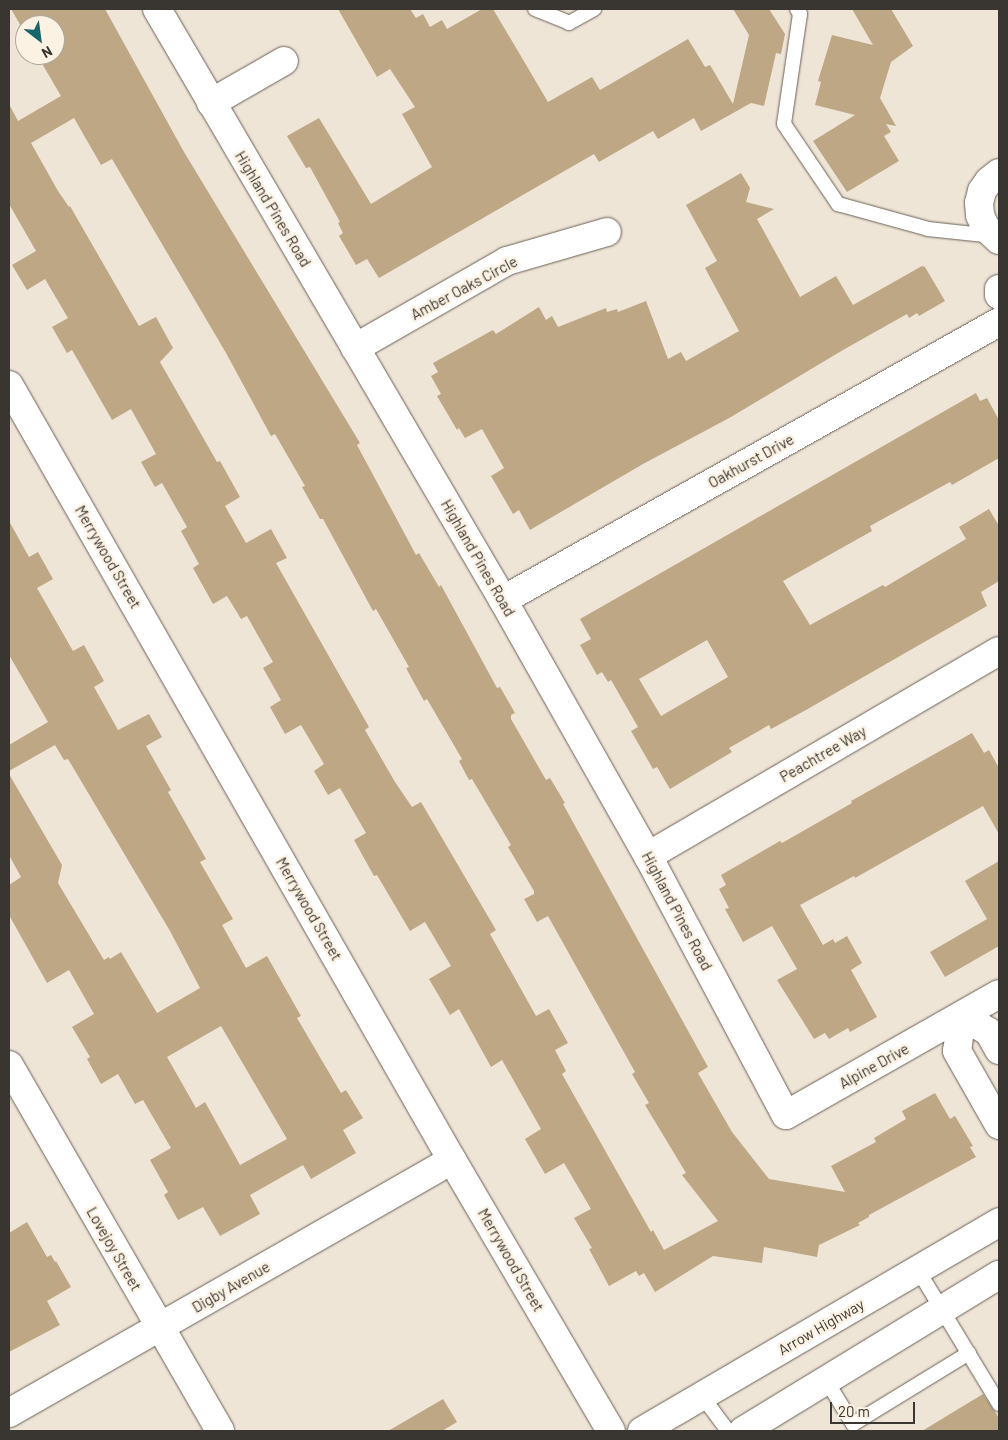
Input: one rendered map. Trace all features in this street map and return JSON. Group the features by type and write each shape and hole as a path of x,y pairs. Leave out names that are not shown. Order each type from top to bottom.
{"street":[{"name":"Highland Pines Road","path":"157,9 502,600 648,856 786,1115"},
{"path":"211,103 284,61"},
{"path":"996,238 983,221 979,204 982,191 989,181 999,173"},
{"name":"Amber Oaks Circle","path":"355,348 507,261 607,232"},
{"path":"999,290 999,296"},
{"name":"Oakhurst Drive","path":"502,600 999,322"},
{"name":"Merrywood Street","path":"9,385 452,1160 611,1431"},
{"name":"Peachtree Way","path":"648,856 999,651"},
{"name":"Alpine Drive","path":"786,1115 999,994"},
{"path":"999,1050 989,1032 962,1016 957,1051 999,1125"},
{"name":"Lovejoy Street","path":"9,1066 220,1431"},
{"name":"Digby Avenue","path":"9,1413 452,1160"},
{"name":"Arrow Highway","path":"642,1431 999,1222"},
{"path":"742,1431 999,1275"}],"lane":[{"path":"535,9 569,23 594,9"},
{"path":"802,10 784,124 838,204 928,229 996,238"},
{"path":"918,1270 999,1404"},
{"path":"826,1380 853,1424 969,1353"},
{"path":"702,1396 728,1431"}],"building":[{"path":"11,9 105,9 184,152 360,443 357,445 416,555 419,553 439,587 441,585 497,688 500,687 515,713 511,715 511,719 546,780 550,778 565,803 563,804 708,1067 698,1073 732,1132 769,1179 845,1192 831,1166 876,1142 874,1138 906,1119 902,1111 935,1093 950,1119 955,1116 973,1146 970,1147 976,1157 869,1215 869,1217 858,1223 860,1225 819,1245 817,1257 764,1247 762,1263 713,1256 655,1292 644,1273 639,1276 636,1271 609,1286 589,1249 592,1248 574,1218 591,1209 564,1163 545,1174 525,1139 541,1129 502,1060 491,1067 459,1009 450,1015 429,979 451,966 425,922 410,931 377,875 374,876 354,840 366,833 340,788 328,795 314,771 324,764 301,725 285,734 270,707 281,700 263,668 273,662 247,616 241,619 227,596 213,604 193,568 199,564 181,531 187,527 162,483 155,487 141,462 156,454 131,409 112,420 72,350 67,353 52,327 68,318 45,279 27,290 12,265 36,251 9,204 9,104 18,121 61,96 43,65 65,65 65,15 15,16","holes":["74,118 101,165 112,159 226,353 271,436 275,434 305,486 302,487 320,519 323,519 373,611 376,609 409,667 406,668 424,701 427,699 462,759 459,761 469,780 472,779 511,845 508,847 534,891 534,894 524,899 537,922 548,916 635,1072 632,1074 649,1103 645,1105 686,1173 682,1175 718,1221 664,1250 653,1230 651,1232 562,1074 566,1071 555,1050 568,1043 549,1009 536,1016 490,934 496,930 421,802 412,807 395,782 365,730 369,727 276,563 287,558 271,529 246,543 225,506 240,497 220,461 217,462 160,362 173,348 156,317 139,326 70,206 58,191 31,143"]},
{"path":"338,9 410,9 416,18 423,14 430,27 442,20 447,29 482,9 493,9 548,102 592,77 600,90 688,39 705,67 710,65 733,104 749,35 733,9 769,9 785,34 781,54 776,53 764,106 751,103 701,131 694,118 658,139 653,131 599,162 594,154 379,278 367,259 356,265 339,236 343,233 338,223 340,222 310,167 306,168 287,136 319,118 371,204 432,167 402,114 415,107 390,69 377,77"},
{"path":"852,9 891,9 913,46 891,62 880,98 896,126 886,124 891,132 884,136 899,161 847,192 813,141 855,115 815,105 821,82 818,81 832,35 873,45"},
{"path":"741,173 750,188 746,202 774,209 757,219 800,297 836,276 853,305 922,266 925,267 945,301 919,316 917,313 909,318 907,314 731,417 643,464 530,530 519,510 513,514 491,476 504,468 482,429 465,438 459,428 457,430 437,396 441,394 431,376 438,372 433,363 493,330 496,334 539,307 546,320 552,316 558,327 606,308 607,312 617,309 618,312 646,301 668,359 681,352 686,361 739,331 705,268 717,261 686,205"},
{"path":"976,393 980,401 987,398 999,420 999,458 952,485 950,482 870,526 872,531 783,581 810,625 883,585 885,587 966,539 959,527 989,509 999,526 999,581 981,592 987,606 806,710 771,729 769,725 729,748 732,752 670,789 657,767 653,769 631,731 638,727 611,680 608,682 602,672 597,675 580,645 591,639 580,619","holes":["707,640 728,677 661,716 639,679"]},
{"path":"9,521 29,557 38,552 53,579 37,588 73,651 84,645 104,681 94,687 118,730 149,714 162,737 146,746 171,790 168,792 206,859 200,862 233,919 222,925 246,968 267,956 301,1016 297,1018 341,1093 346,1090 363,1118 343,1130 356,1153 311,1179 303,1165 250,1195 260,1214 220,1236 203,1207 178,1220 164,1195 168,1192 150,1160 171,1148 143,1100 135,1104 118,1074 101,1084 87,1059 90,1057 72,1027 94,1014 69,970 47,983 9,915 9,885 21,877 9,855 9,774 62,865 58,883 104,960 109,957 110,959 121,952 157,1013 200,988 170,931 68,759 64,760 55,745 9,771 9,745 48,722 9,655","holes":["221,1026 287,1139 240,1165 205,1102 196,1108 167,1057"]},
{"path":"972,733 984,753 989,750 999,768 999,834 983,806 855,878 854,876 800,905 823,945 833,939 835,943 847,936 862,963 851,970 877,1017 850,1032 848,1028 829,1039 825,1033 814,1039 777,980 797,969 772,926 743,942 725,909 729,908 719,889 726,885 721,875 780,841 782,843 852,803 851,801"},
{"path":"999,861 999,946 945,977 930,952 987,919 965,881"},
{"path":"27,1222 47,1257 51,1255 56,1261 71,1287 47,1301 60,1325 9,1352 9,1233"},
{"path":"983,1394 999,1418 999,1431 922,1431"},
{"path":"443,1399 457,1422 442,1431 388,1431"}]}
